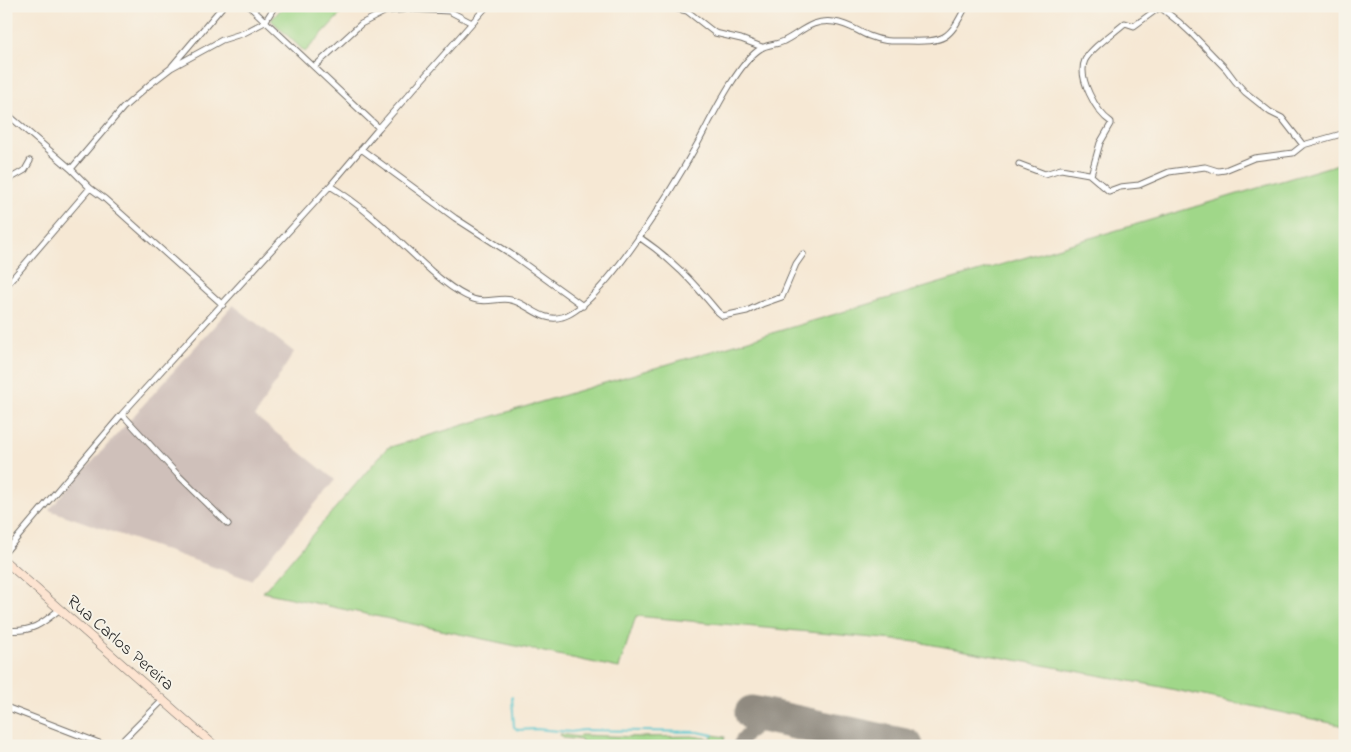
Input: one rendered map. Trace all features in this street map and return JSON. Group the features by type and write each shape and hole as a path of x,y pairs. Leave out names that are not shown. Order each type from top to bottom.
{"main road":[{"name":"Rua Carlos Pereira","path":"6,562 215,746"}],"street":[{"path":"71,169 123,108 170,68 223,6"},
{"path":"249,6 379,128"},
{"path":"170,68 222,40 244,33 265,22 274,6"},
{"path":"6,551 122,414 330,186 487,6"},
{"path":"666,6 687,11 715,33 741,39 762,47"},
{"path":"330,186 360,206 430,270 474,300 509,299 545,317 562,318 583,306 628,254 692,153 721,99 745,63 762,47 784,41 817,22 833,22 852,26 867,35 886,41 922,43 948,35 954,29 966,6"},
{"path":"1091,175 1100,143 1111,124 1100,112 1088,92 1084,71 1085,60 1099,45 1125,24 1134,26 1160,7 1193,35 1245,92 1270,112 1282,118 1303,145"},
{"path":"314,67 361,24 386,11 410,8 448,11 472,22"},
{"path":"6,113 223,305"},
{"path":"1019,164 1045,174 1061,169 1075,170 1091,175 1109,191 1120,187 1139,186 1169,172 1205,167 1218,171 1225,170 1254,158 1293,153 1303,145 1345,133"},
{"path":"361,149 455,218 511,254 583,306"},
{"path":"6,181 25,170 30,161"},
{"path":"6,286 90,188"},
{"path":"639,237 660,251 692,280 723,316 747,311 782,297 796,264 803,254"},
{"path":"122,414 177,474 228,524"},
{"path":"6,630 18,632 36,627 60,609"},
{"path":"117,746 164,700"},
{"path":"6,708 107,746"}],"shaded area":[{"path":"233,305 294,352 255,416 335,480 251,580 49,510"}],"green space":[{"path":"284,6 348,6 305,52 271,20"},
{"path":"1345,162 1345,726 1152,685 917,642 636,616 619,668 263,592 387,448"},
{"path":"560,734 578,737 580,735 692,736 711,739 713,735 725,737 723,746 583,746 581,740 562,738"}],"waterway":[{"path":"512,697 514,727 518,730 698,732 713,735"}],"taxiway":[{"path":"739,746 750,731 764,722 776,718"}],"runway":[{"path":"752,713 906,746"}]}
